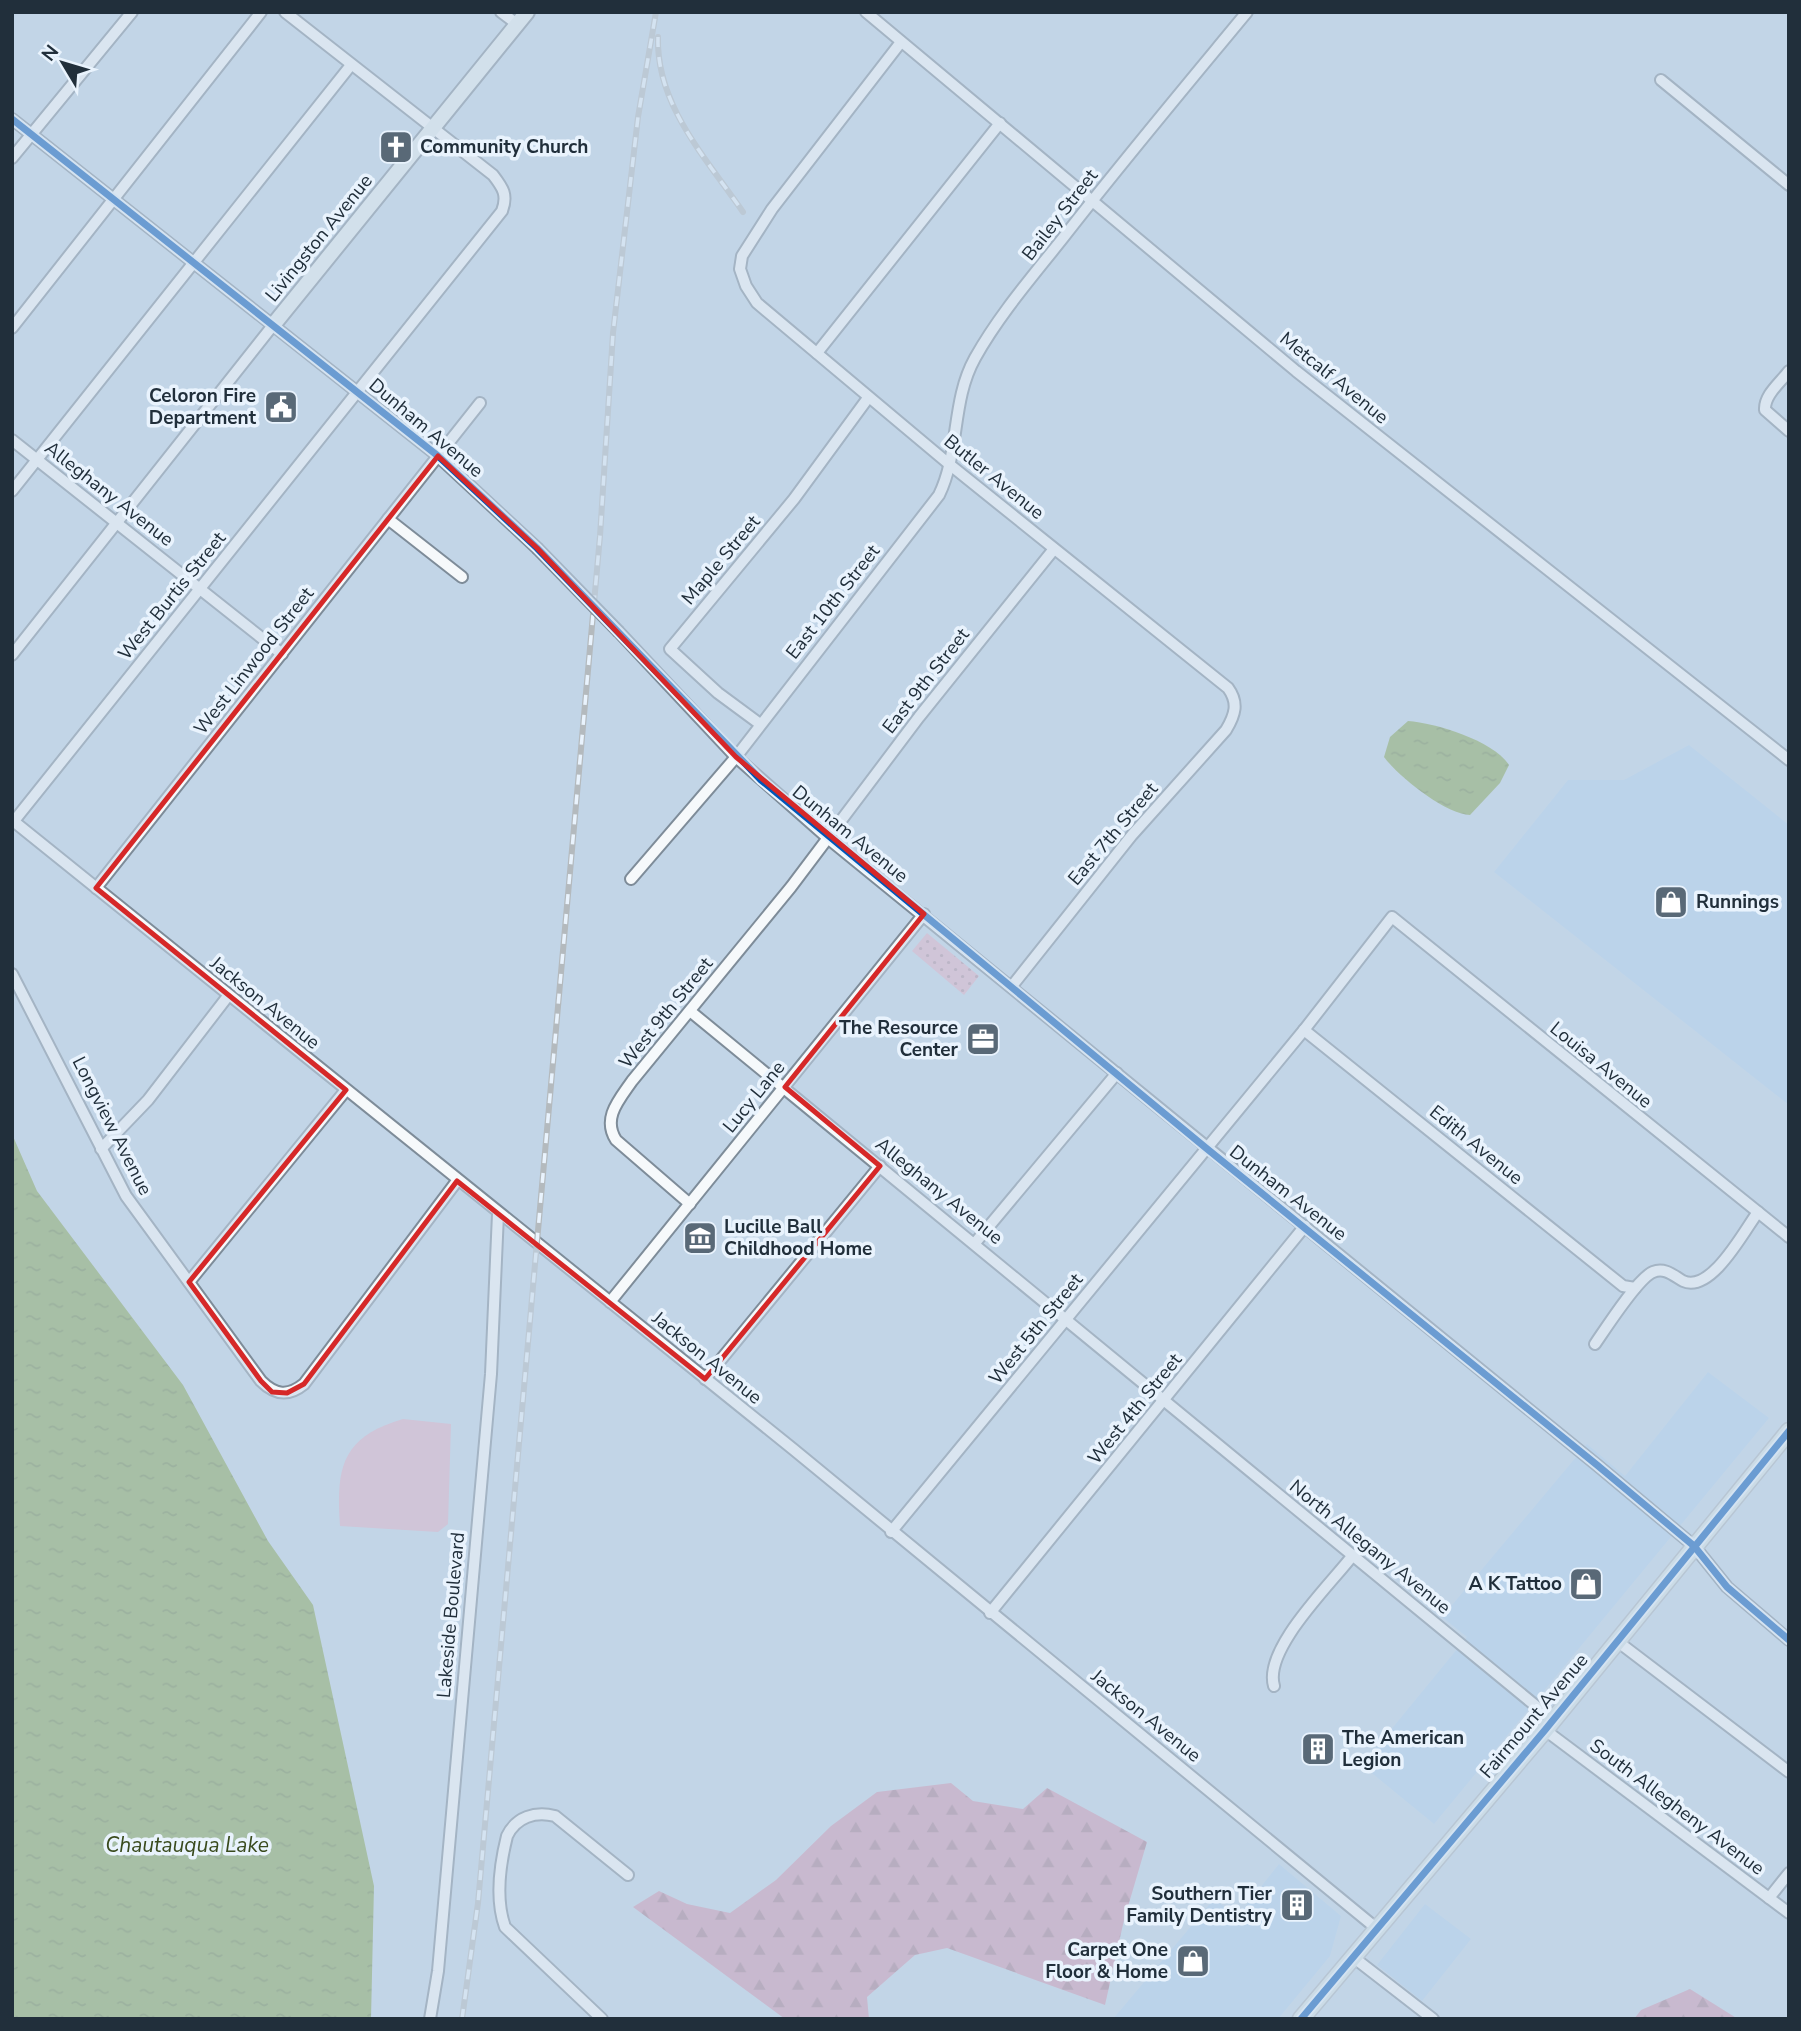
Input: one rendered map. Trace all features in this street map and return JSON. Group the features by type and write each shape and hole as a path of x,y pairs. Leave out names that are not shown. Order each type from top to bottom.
{"main road":[{"name":"Fairmount Avenue","path":"1301,2019 1549,1725 1789,1431"}],"street":[{"path":"12,158 131,12"},
{"path":"12,328 261,12"},
{"path":"285,12 433,128"},
{"path":"501,12 517,24"},
{"name":"Livingston Avenue","path":"12,655 274,324 527,12"},
{"name":"Metcalf Avenue","path":"866,12 1318,388 1789,760"},
{"name":"Bailey Street","path":"949,464 960,394 974,359 1004,313 1247,12"},
{"name":"Butler Avenue","path":"901,42 772,209 742,256 740,269 746,286 757,303 868,398 1228,688 1235,703"},
{"path":"12,491 351,65"},
{"path":"1661,80 1789,185"},
{"name":"Dunham Avenue","path":"12,119 438,456 537,548 736,757 829,839 1694,1546 1727,1587 1789,1640"},
{"path":"817,353 1000,123"},
{"name":"West Burtis Street","path":"13,821 502,211 507,199 493,175 433,128"},
{"path":"1789,371 1766,399 1765,410 1789,431"},
{"name":"Maple Street","path":"760,724 718,693 670,649 794,499 868,398"},
{"name":"West Linwood Street","path":"96,888 480,403"},
{"name":"Alleghany Avenue","path":"12,440 282,654"},
{"name":"East 10th Street","path":"631,878 736,757 939,495 947,478 949,464"},
{"path":"388,519 462,577"},
{"name":"East 9th Street","path":"829,839 919,717 1054,548"},
{"name":"East 7th Street","path":"1012,986 1132,835 1226,730 1235,715 1235,703"},
{"name":"Jackson Avenue","path":"13,821 705,1378 1376,1928"},
{"name":"West 9th Street","path":"690,1204 616,1140 609,1124 612,1111 626,1090 829,839"},
{"name":"Lucy Lane","path":"610,1302 924,914"},
{"name":"West 5th Street","path":"891,1532 1304,1030 1392,917"},
{"name":"Louisa Avenue","path":"1392,917 1789,1237"},
{"name":"Longview Avenue","path":"12,974 54,1049 101,1150 126,1196 268,1388 287,1394 304,1384 457,1181"},
{"path":"101,1150 148,1100 228,996"},
{"name":"Alleghany Avenue","path":"690,1011 1165,1400"},
{"name":"Edith Avenue","path":"1304,1030 1631,1288"},
{"path":"975,1244 1117,1073"},
{"path":"189,1282 346,1090"},
{"path":"705,1378 880,1166"},
{"path":"1595,1344 1631,1288 1653,1272 1666,1271 1686,1283 1697,1284 1706,1280 1758,1212"},
{"name":"Lakeside Boulevard","path":"430,2019 439,1958 491,1374 498,1214"},
{"name":"West 4th Street","path":"990,1613 1305,1226"},
{"name":"North Allegany Avenue","path":"1165,1400 1353,1555 1549,1725"},
{"path":"1274,1686 1271,1674 1280,1648 1353,1555"},
{"path":"1617,1641 1789,1772"},
{"name":"South Allegheny Avenue","path":"1549,1725 1789,1913"},
{"path":"602,2019 505,1927 500,1913 499,1895 504,1847 511,1827 523,1817 555,1816 628,1875"},
{"path":"1769,1898 1789,1873"},
{"path":"1353,1956 1433,2019"}],"highlighted area":[{"path":"438,456 537,548 736,757 924,914 785,1087 880,1166 705,1379 457,1181 304,1384 287,1393 272,1392 261,1381 189,1282 346,1090 96,888"}],"shaded area":[{"path":"1689,745 1789,825 1789,1105 1494,872 1568,780 1624,780"},
{"path":"927,933 979,976 964,995 912,951"},
{"path":"1708,1372 1769,1418 1434,1824 1362,1765 1467,1637 1442,1617 1587,1444 1625,1476"},
{"path":"403,1419 451,1424 448,1524 438,1532 340,1526 339,1487 347,1458 355,1445 366,1435"},
{"path":"1279,1864 1341,1916 1330,1956 1278,2019 1113,2019 1214,1899 1237,1917"},
{"path":"1425,1904 1471,1939 1422,2001 1377,1965"}],"green space":[{"path":"951,1783 973,1801 1023,1809 1047,1788 1147,1842 1124,1920 1105,2005 947,1948 915,1955 867,1997 869,2019 785,2019 633,1907 659,1891 687,1904 730,1913 776,1880 831,1826 877,1792"},
{"path":"1690,1989 1738,2019 1634,2019 1641,2010"}],"water":[{"path":"1408,721 1433,725 1478,741 1502,756 1509,765 1500,783 1470,815 1448,808 1423,793 1384,757 1390,737"},
{"name":"Chautauqua Lake","path":"12,1134 37,1191 183,1385 268,1541 313,1605 374,1886 371,2019 12,2019"}],"railway":[{"path":"462,2019 478,1903 600,536 613,333 638,117 656,12"},
{"path":"658,37 665,85 674,108 699,151 743,212"}],"cycle path":[{"path":"12,119 438,456 537,548 761,780 1694,1546 1727,1587 1789,1640"},
{"path":"1301,2019 1545,1730 1789,1431"}],"place":[{"name":"Community Church","path":"396,147"},
{"name":"Celoron Fire Department","path":"281,407"},
{"name":"Runnings","path":"1671,902"},
{"name":"The Resource Center","path":"983,1039"},
{"name":"Lucille Ball Childhood Home","path":"700,1238"},
{"name":"A K Tattoo","path":"1586,1584"},
{"name":"The American Legion","path":"1318,1749"},
{"name":"Southern Tier Family Dentistry","path":"1297,1905"},
{"name":"Carpet One Floor & Home","path":"1193,1961"}]}
